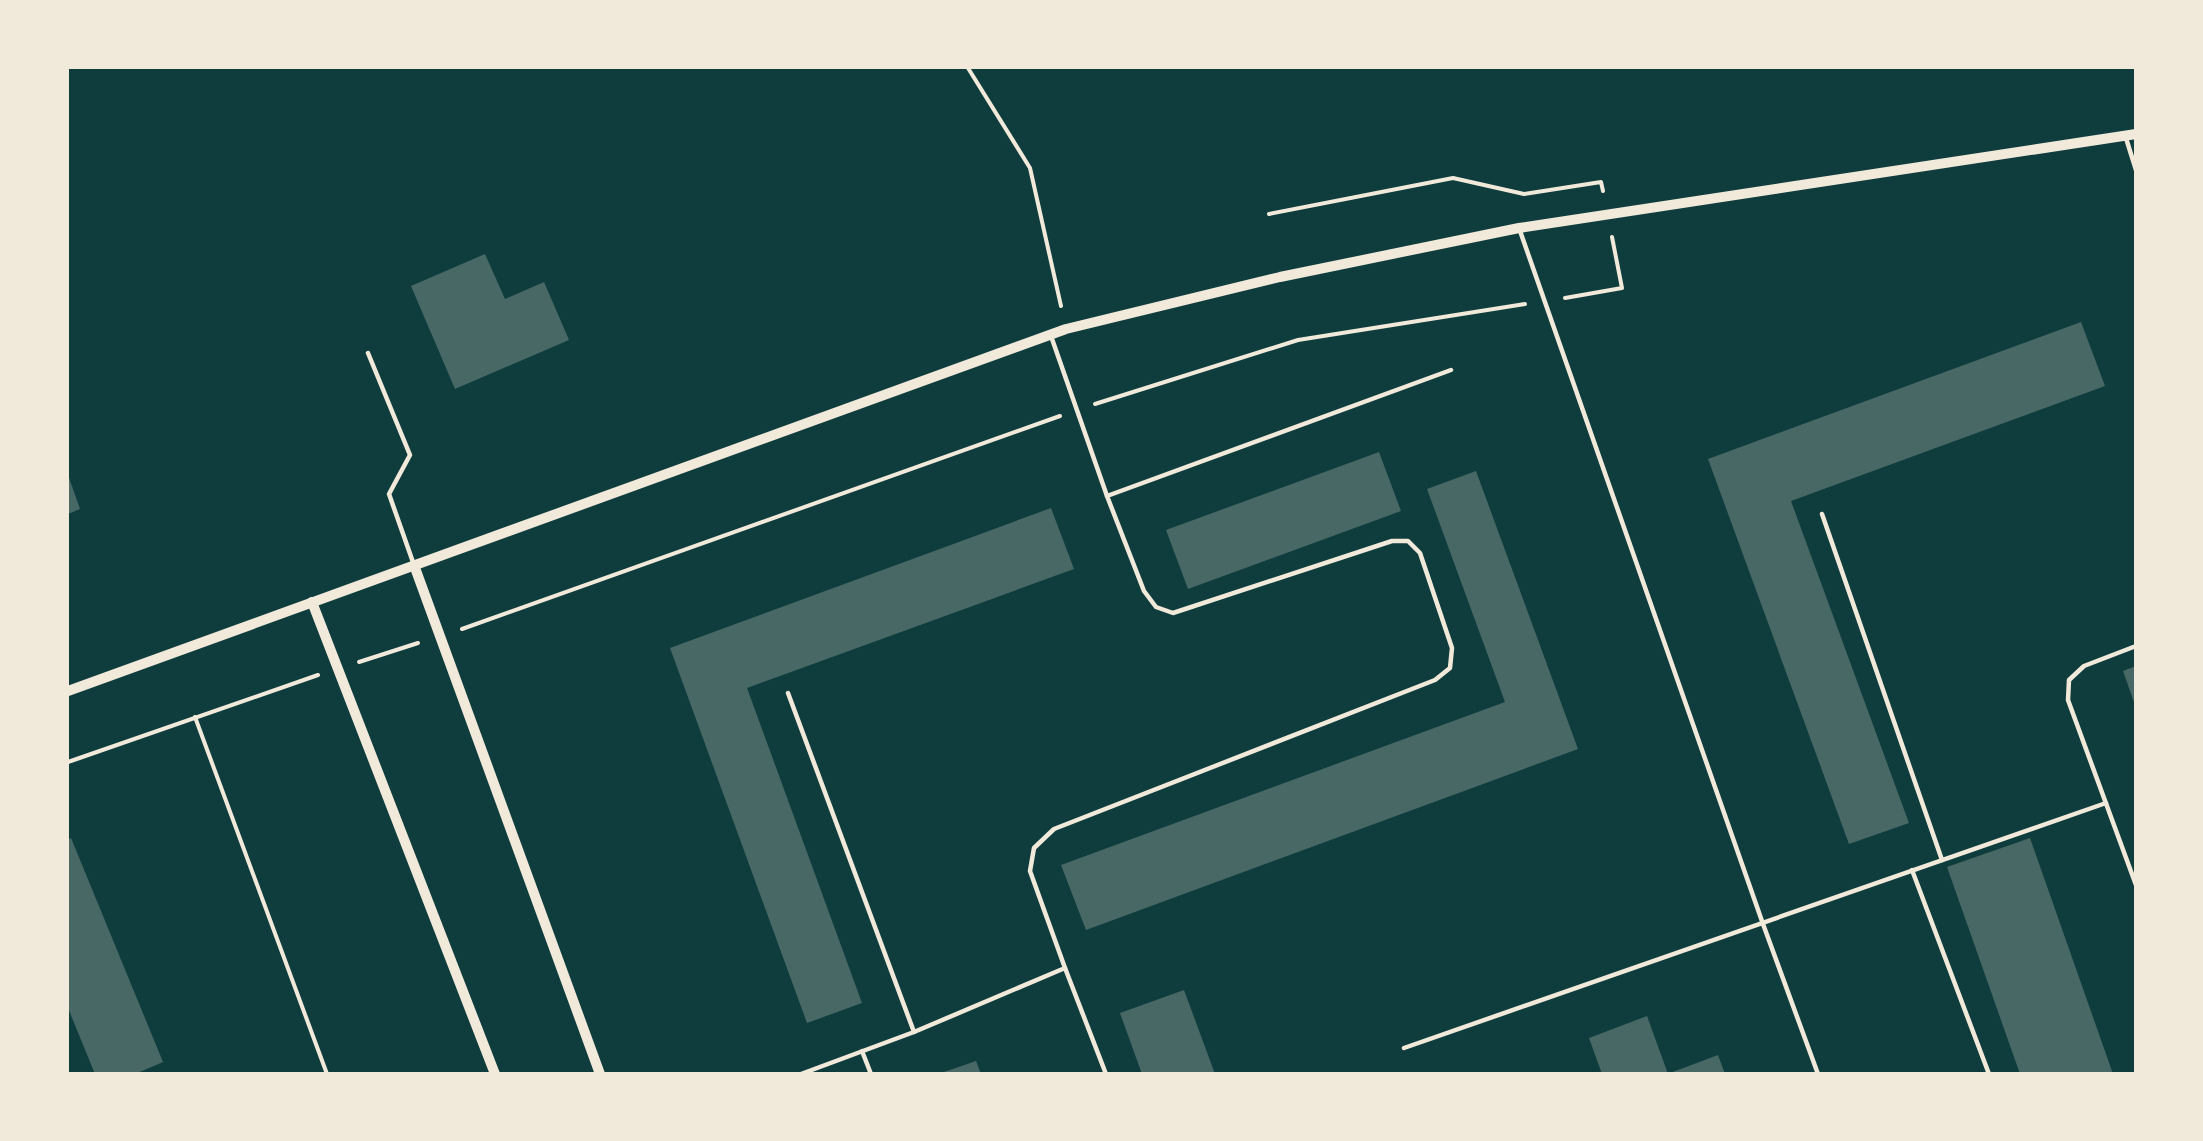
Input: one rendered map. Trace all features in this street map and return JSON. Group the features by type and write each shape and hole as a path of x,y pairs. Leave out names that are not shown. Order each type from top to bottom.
{"street":[{"path":"68,691 1066,329 1280,277 1519,228 2130,135"},
{"path":"414,565 600,1074"},
{"path":"312,602 495,1074"}],"lane":[{"path":"2130,135 2136,170"},
{"path":"1519,228 1763,924 1818,1074"},
{"path":"1050,334 1107,496 1144,591 1156,607 1173,613 1392,541 1408,541 1420,553 1452,648 1450,668 1435,680 1054,829 1034,848 1030,871 1106,1074"},
{"path":"368,353 410,455 389,494 414,565"},
{"path":"1107,496 1451,370"},
{"path":"1822,514 1942,860"},
{"path":"2136,646 2084,666 2069,680 2068,700 2136,885"},
{"path":"788,693 914,1032"},
{"path":"1404,1048 2106,803"},
{"path":"1912,870 1989,1074"},
{"path":"801,1074 914,1032 1065,968"},
{"path":"862,1051 871,1074"}],"path":[{"path":"968,68 1030,168 1066,329"},
{"path":"68,762 195,717 440,636 1077,410 1298,340 1622,288 1601,182 1524,194 1453,178 1269,214"},
{"path":"195,717 327,1074"}],"building":[{"path":"485,254 505,299 544,282 569,340 455,389 411,286"},
{"path":"2081,322 2105,386 1791,501 1909,823 1849,844 1708,459"},
{"path":"1379,452 1401,511 1188,589 1166,530"},
{"path":"1476,471 1578,749 1086,930 1061,865 1505,702 1427,489"},
{"path":"68,475 80,509 68,514"},
{"path":"1051,508 1074,569 747,688 862,1003 807,1023 670,648"},
{"path":"2136,666 2136,705 2135,705 2123,671"},
{"path":"71,838 163,1062 135,1074 95,1074 68,1008 68,840"},
{"path":"2030,838 2113,1074 2020,1074 1947,867"},
{"path":"1184,990 1215,1074 1142,1074 1120,1013"},
{"path":"1647,1016 1668,1074 1602,1074 1589,1038"},
{"path":"1718,1055 1725,1074 1670,1074 1670,1073"},
{"path":"976,1061 981,1074 941,1074 941,1073"}]}
